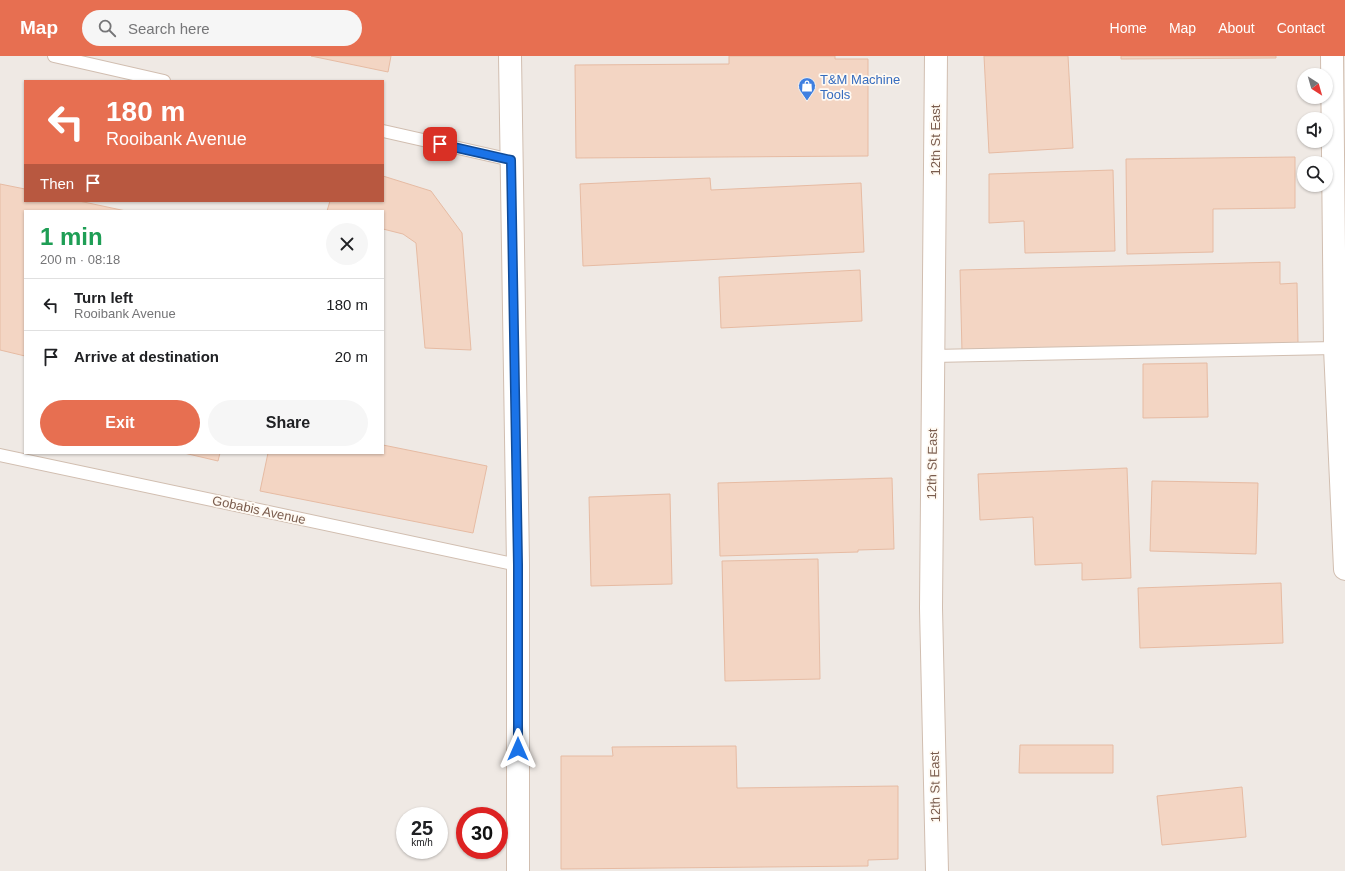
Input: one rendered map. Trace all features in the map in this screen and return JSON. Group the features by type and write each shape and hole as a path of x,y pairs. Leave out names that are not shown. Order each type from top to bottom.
{"street":[{"path":"510,56 518,565 518,871"},
{"name":"12th St East","path":"936,56 931,608 937,871"},
{"path":"1332,56 1335,348 1345,569"}],"lane":[{"path":"54,56 160,80"},
{"path":"384,131 511,160"},
{"path":"933,356 1335,348"},
{"name":"Gobabis Avenue","path":"0,456 518,565"}],"shaded area":[{"path":"0,56 1345,56 1345,871 0,871"}],"building":[{"path":"311,56 391,56 388,72"},
{"path":"729,56 835,56 835,59 868,59 868,156 576,158 575,65 729,64"},
{"path":"984,56 1068,56 1073,148 989,153"},
{"path":"1121,56 1276,56 1276,58 1121,59"},
{"path":"1295,157 1295,208 1213,209 1213,252 1127,254 1126,159"},
{"path":"1113,170 1115,251 1025,253 1024,221 989,223 989,174"},
{"path":"384,176 431,191 462,233 471,350 425,348 416,243 403,234 384,229 384,210 327,210 330,202 384,202"},
{"path":"710,178 711,190 861,183 864,252 583,266 580,184"},
{"path":"0,184 24,189 24,202 84,202 121,210 24,210 24,356 0,350"},
{"path":"1280,262 1280,284 1297,283 1298,343 962,352 960,270"},
{"path":"860,270 862,321 721,328 719,277"},
{"path":"1207,363 1208,417 1143,418 1143,364"},
{"path":"384,445 487,466 473,533 260,491 268,454 384,454"},
{"path":"188,454 220,454 218,461"},
{"path":"1127,468 1131,578 1082,580 1082,563 1035,565 1033,517 980,520 978,474"},
{"path":"892,478 894,549 858,550 858,552 720,556 718,483"},
{"path":"1152,481 1258,483 1256,554 1150,551"},
{"path":"670,494 672,584 591,586 589,497"},
{"path":"818,559 820,679 725,681 722,561"},
{"path":"1281,583 1283,643 1140,648 1138,588"},
{"path":"1020,745 1113,745 1113,773 1019,773"},
{"path":"736,746 737,788 898,786 898,859 868,860 868,866 561,869 561,756 613,756 612,747"},
{"path":"1242,787 1246,837 1162,845 1157,796"}],"place":[{"name":"T&M Machine Tools","path":"807,101"}],"route":[{"path":"440,144 511,160 518,565 518,749"}]}
